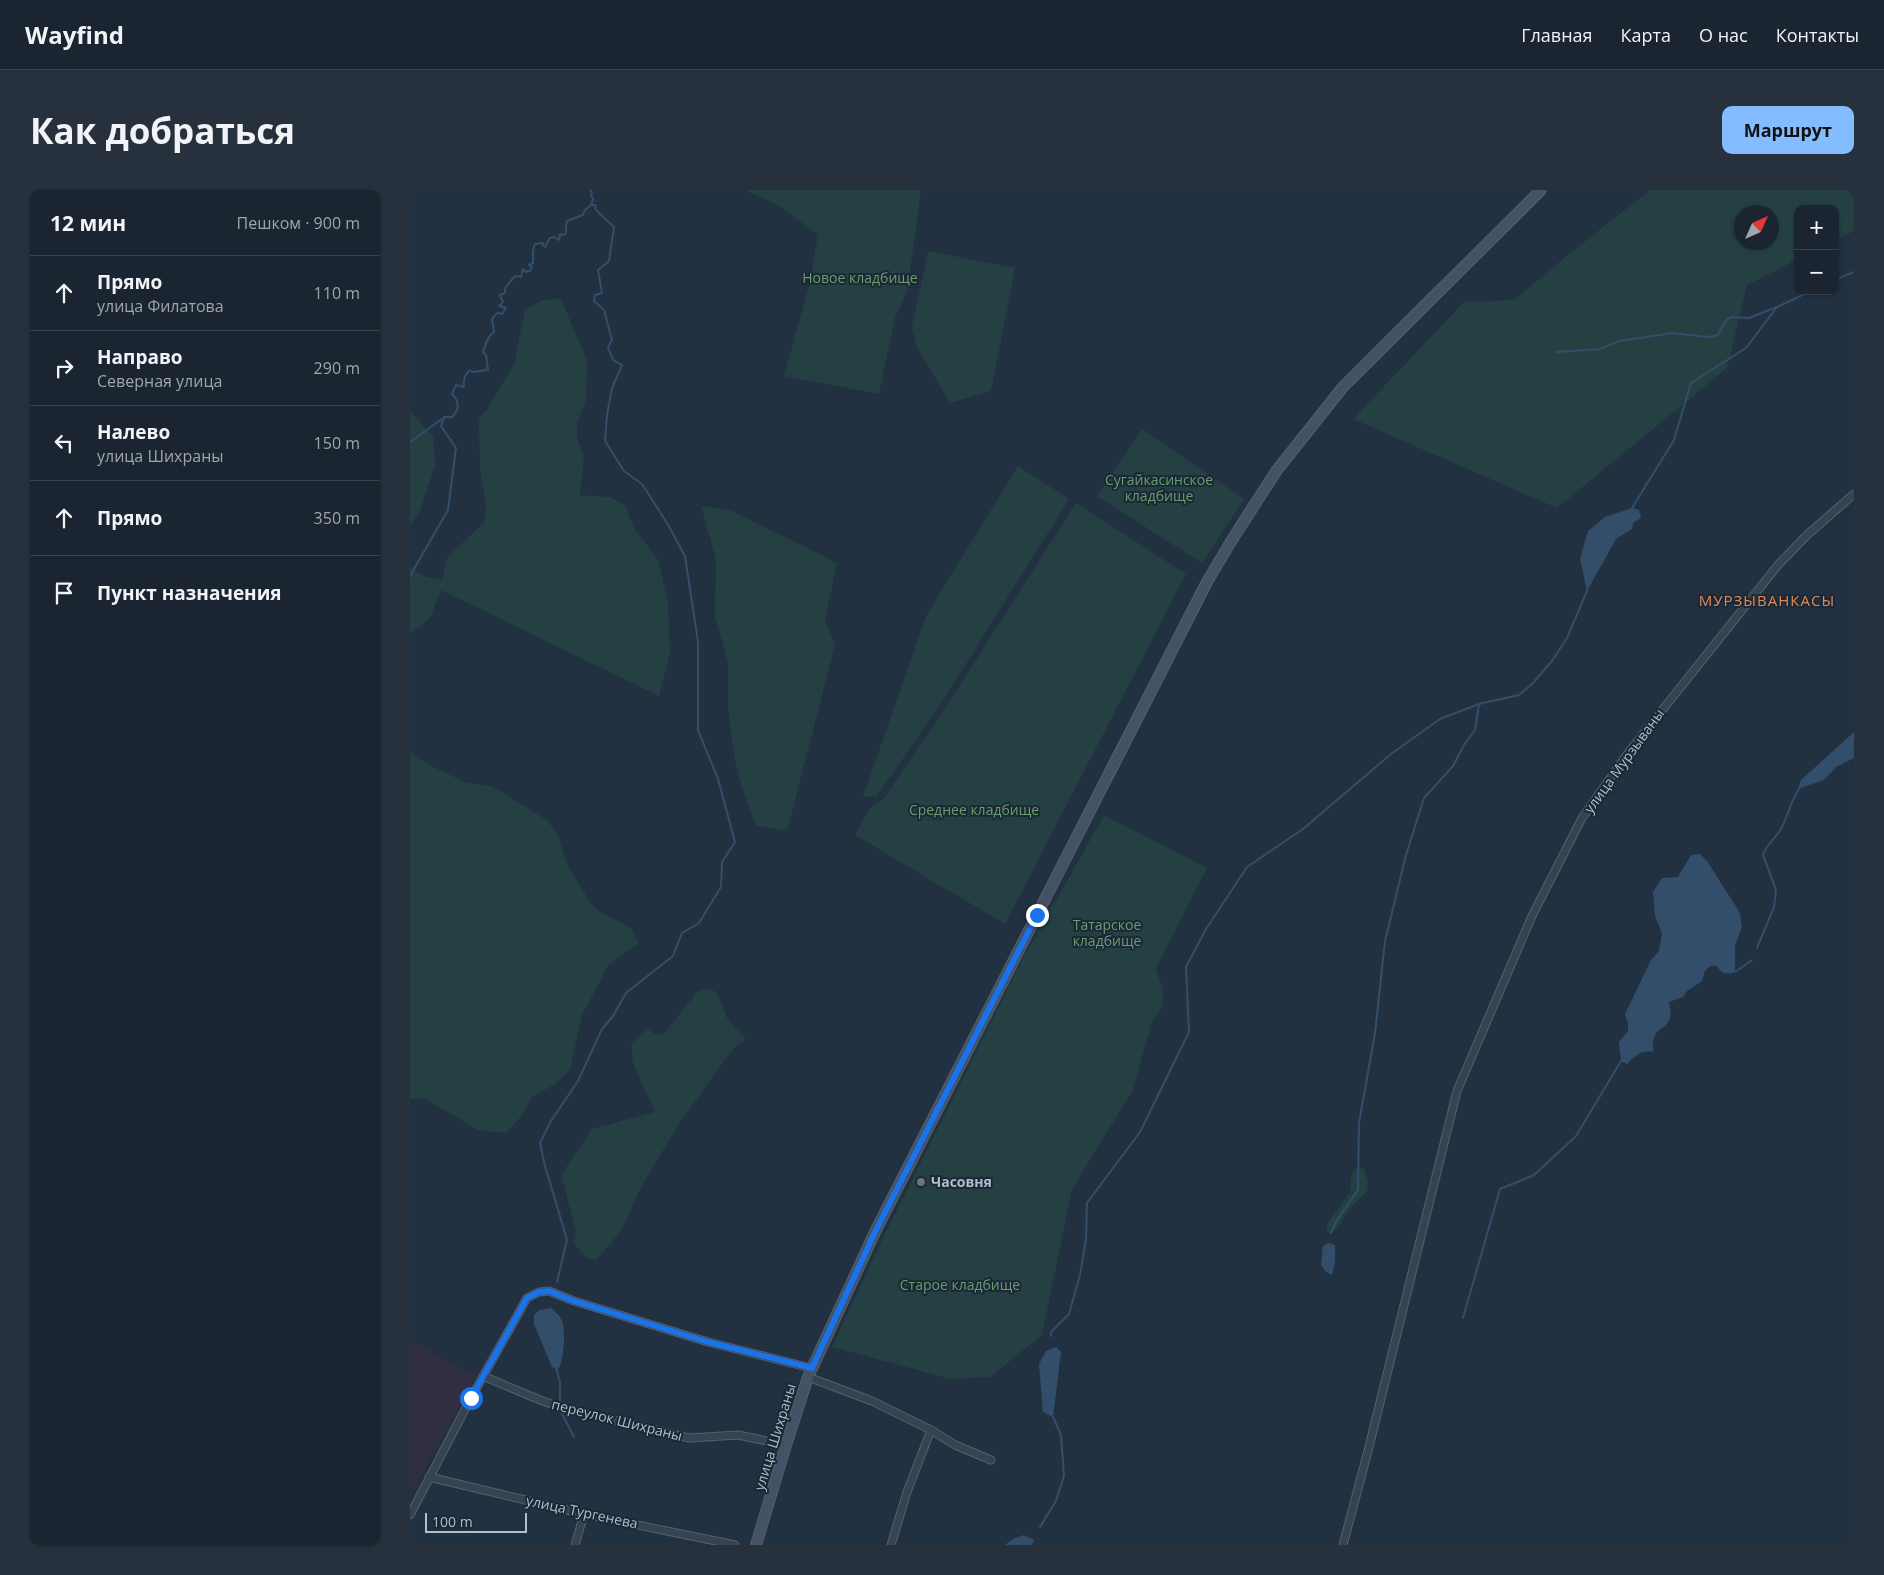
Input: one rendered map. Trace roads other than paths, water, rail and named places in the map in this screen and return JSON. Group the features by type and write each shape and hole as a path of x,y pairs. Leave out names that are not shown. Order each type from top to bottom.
{"street":[{"name":"улица Шихраны","path":"756,1545 810,1372 876,1230 1208,580 1234,535 1277,470 1343,387 1541,190"},
{"name":"улица Мурзываны","path":"1343,1545 1457,1091 1532,916 1582,818 1628,753 1778,565 1807,535 1854,494"},
{"path":"410,1515 482,1376 527,1298 539,1292 549,1291 574,1301 810,1372 931,1430 955,1445 991,1460"},
{"name":"переулок Шихраны","path":"482,1376 560,1407 689,1438 738,1436 786,1445"},
{"path":"891,1545 907,1492 931,1430"},
{"name":"улица Тургенева","path":"429,1477 584,1514 735,1545"},
{"path":"575,1545 584,1514"}],"waterway":[{"path":"557,1282 567,1240 540,1143 551,1121 578,1081 602,1029 613,1016 626,993 673,956 682,933 699,923 721,887 722,862 735,842 718,779 698,730 698,642 685,556 642,484 624,471 605,441 612,388 622,365 613,360 608,347 612,340 604,310 594,301 595,295 602,293 598,270 609,261 614,227 596,210 595,205 591,205 593,199 590,190"},
{"path":"410,576 448,510 456,448 441,426 444,417 452,417 456,411 457,402 452,394 456,385 464,387 464,378 470,370 473,372 488,370 486,355 483,352 488,339 494,332 492,319 497,313 502,314 506,308 499,306 503,302 500,295 505,293 505,288 515,276 521,277 523,269 526,272 531,270 532,267 529,265 533,263 535,244 543,243 545,247 550,238 554,237 559,240 560,234 564,235 566,233 567,221 583,215 585,210 591,205"},
{"path":"1839,278 1854,272"},
{"path":"1632,508 1674,440 1691,383 1746,348 1777,307 1802,295"},
{"path":"1557,352 1600,349 1619,341 1673,333 1707,337 1718,335 1724,323 1730,317 1749,318 1777,307"},
{"path":"410,442 442,419"},
{"path":"1051,1336 1051,1332 1069,1314 1080,1275 1086,1239 1087,1203 1140,1132 1189,1032 1186,967 1206,929 1247,867 1303,829 1391,754 1440,719 1479,704 1519,695 1532,684 1552,661 1567,638 1587,591"},
{"path":"1331,1233 1335,1223 1358,1190 1359,1123 1375,1033 1385,941 1406,855 1424,798 1453,766 1464,745 1475,730 1479,704"},
{"path":"1757,948 1774,907 1776,890 1763,855 1781,829 1799,789"},
{"path":"1735,972 1752,960"},
{"path":"1463,1318 1500,1189 1534,1175 1576,1136 1621,1061"},
{"path":"556,1368 560,1382 560,1405"},
{"path":"560,1410 574,1437"},
{"path":"1040,1527 1056,1501 1064,1476 1061,1435 1053,1417"}],"place":[{"name":"Часовня","path":"921,1182"}],"district":[{"name":"МУРЗЫВАНКАСЫ","path":"1767,601"}],"park label":[{"name":"Новое кладбище","path":"860,278"},
{"name":"Сугайкасинское кладбище","path":"1159,488"},
{"name":"Среднее кладбище","path":"974,810"},
{"name":"Татарское кладбище","path":"1107,934"},
{"name":"Старое кладбище","path":"960,1285"}]}
